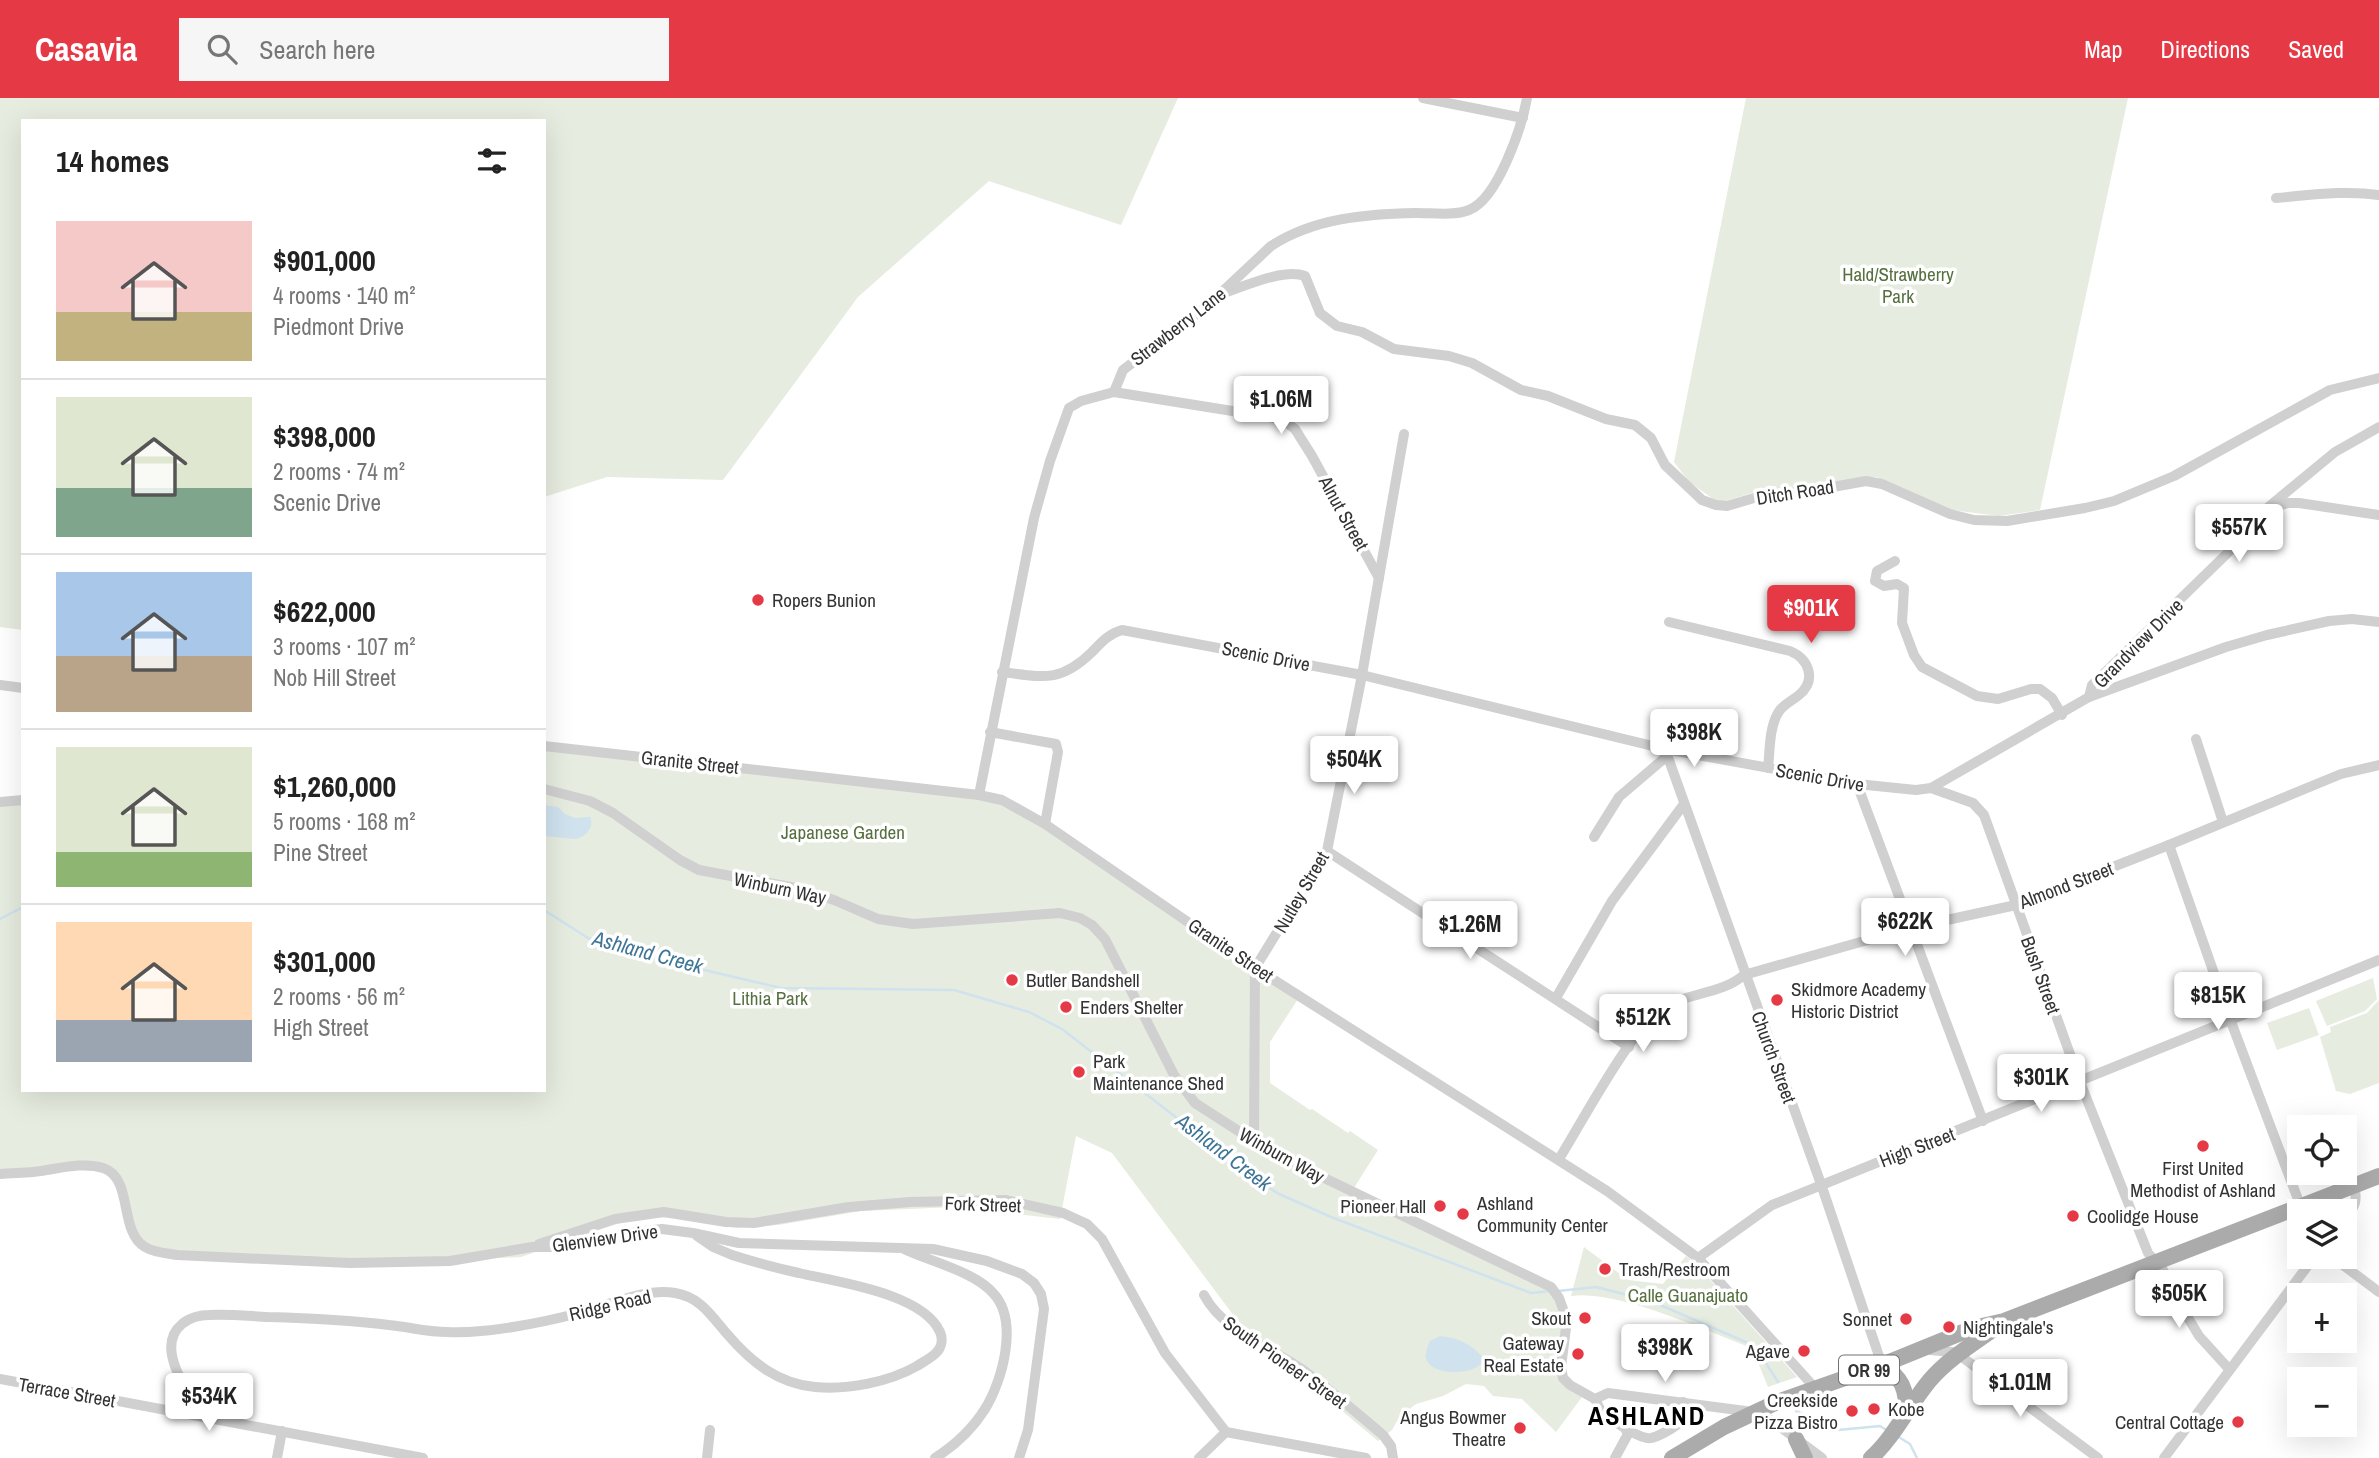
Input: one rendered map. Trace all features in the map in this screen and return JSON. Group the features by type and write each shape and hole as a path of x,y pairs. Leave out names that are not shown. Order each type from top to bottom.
{"main road":[{"name":"OR 99","path":"2324,1199 2379,1177"},
{"name":"OR 99","path":"1672,1458 1753,1412 1777,1402 1882,1365 1973,1328 2004,1321 2287,1214"},
{"name":"OR 99","path":"1871,1458 1886,1442 1932,1378 1957,1355 2004,1321"},
{"path":"1882,1365 1904,1385 1907,1396 1904,1416"},
{"path":"1796,1439 1805,1458"}],"street":[{"path":"1423,98 1523,118"},
{"name":"Strawberry Lane","path":"1114,392 1123,370 1221,294 1271,246 1293,233 1340,218 1371,214 1456,213 1472,209 1490,190 1501,170 1523,118 1527,98"},
{"path":"2276,198 2346,192 2379,195"},
{"name":"Ditch Road","path":"1221,294 1278,275 1305,275 1320,313 1337,326 1362,332 1394,348 1448,356 1472,363 1521,390 1548,396 1606,419 1635,425 1651,438 1665,465 1702,500 1727,506 1771,494 1805,492 1866,481 1882,484 1950,514 1974,520 2007,520 2085,508 2114,501 2174,476 2330,390 2379,378"},
{"path":"979,795 1034,518 1065,416 1069,408 1082,401 1114,392"},
{"name":"Alnut Street","path":"1114,392 1269,416 1290,424 1312,456 1379,578"},
{"name":"Grandview Drive","path":"2089,697 2092,685 2243,538 2266,509 2335,452 2379,427"},
{"name":"Nutley Street","path":"1255,968 1327,851 1362,674 1404,434"},
{"path":"2266,509 2299,503 2379,515"},
{"path":"1895,561 1877,571 1875,582 1884,586 1897,584 1905,588 1902,622 1914,655 1922,667 1977,696 1998,699 2040,689 2052,698 2062,715"},
{"name":"Scenic Drive","path":"1002,672 1040,677 1059,676 1079,664 1108,636 1122,630 1362,674 1666,752 1857,784 1916,790 1931,788 2062,715 2089,697 2226,647 2329,621 2352,619 2379,622"},
{"path":"1668,622 1779,648 1804,659 1809,668 1809,680 1801,694 1785,704 1776,717 1768,768"},
{"path":"0,685 21,688"},
{"path":"990,732 1056,744 1058,752 1045,824"},
{"path":"2196,739 2223,822"},
{"name":"Granite Street","path":"546,746 979,795 1002,800 1045,824 1255,968 1607,1191 1698,1258 1815,1388"},
{"path":"1594,837 1619,797 1666,752"},
{"name":"Church Street","path":"1666,752 1821,1184 1882,1365"},
{"name":"Almond Street","path":"1559,1159 1629,1047 1662,1008 1731,983 1744,975 1909,928 2015,905 2341,774 2379,765"},
{"path":"1857,784 1983,1121"},
{"name":"Bush Street","path":"1931,788 1973,803 1984,815 2080,1082 2147,1253 2163,1270 2172,1291 2199,1336 2229,1369"},
{"name":"Winburn Way","path":"546,789 602,807 699,870 796,888 834,900 878,919 913,924 1060,913 1080,918 1100,932 1111,949 1174,1075 1189,1097 1254,1141 1318,1175 1548,1285 1557,1294 1567,1320 1561,1367 1563,1378 1595,1399 1602,1413 1625,1428"},
{"path":"0,802 21,800"},
{"path":"1556,998 1612,901 1684,804"},
{"path":"2169,845 2297,1199"},
{"path":"1327,851 1629,1047"},
{"name":"High Street","path":"1698,1258 1772,1205 2379,960"},
{"path":"1254,1141 1255,968"},
{"name":"Glenview Drive","path":"0,1174 82,1166 103,1168 111,1172 120,1186 128,1222 135,1237 144,1247 160,1253 350,1263 450,1261 532,1247 565,1247 650,1230 693,1233 749,1244 933,1249 1007,1268 1034,1283 1041,1294 1044,1309 1028,1430 1019,1458"},
{"path":"2354,1186 2357,1199"},
{"name":"Fork Street","path":"532,1247 615,1219 664,1212 726,1222 754,1223 849,1208 910,1202 1005,1200 1063,1213 1087,1224 1102,1239 1165,1353 1226,1432"},
{"name":"Ridge Road","path":"205,1417 185,1388 176,1369 172,1348 178,1327 185,1321 208,1315 337,1320 468,1332 543,1321 647,1294 668,1293 691,1298 705,1307 729,1337 756,1364 773,1375 796,1384 828,1388 877,1381 911,1369 938,1351 942,1340 939,1329 922,1311 910,1304 732,1255 713,1247 693,1233"},
{"path":"901,1248 986,1285 1001,1302 1007,1320 1006,1345 988,1404 955,1443 935,1458"},
{"path":"2164,1458 2305,1269"},
{"path":"2348,1269 2379,1292"},
{"name":"South Pioneer Street","path":"1204,1295 1210,1306 1223,1319 1306,1372 1383,1435 1391,1446 1393,1458"},
{"path":"1922,1349 1941,1350 1957,1355 2098,1458"},
{"name":"Terrace Street","path":"0,1380 422,1458"},
{"path":"1595,1399 1608,1393 1753,1412 1771,1420 1822,1458"},
{"path":"1625,1428 1653,1438 1685,1420 1688,1408 1683,1402"},
{"path":"1615,1458 1628,1438 1625,1428"},
{"path":"706,1458 710,1430"},
{"path":"277,1458 282,1431"},
{"path":"1199,1458 1226,1432 1366,1458"}],"green space":[{"path":"0,98 1178,98 1121,225 989,181 858,297 723,480 607,477 546,496 546,119 21,119 21,630 0,627"},
{"name":"Hald/Strawberry Park","path":"1746,98 2128,98 2040,510 1999,516 1952,510 1876,477 1804,487 1765,489 1719,503 1689,482 1674,462"},
{"name":"Lithia Park","path":"546,746 1002,800 1300,996 1270,1042 1270,1083 1378,1150 1352,1191 1551,1287 1565,1312 1561,1367 1582,1397 1556,1432 1522,1399 1493,1396 1484,1386 1466,1384 1443,1396 1416,1404 1400,1416 1392,1430 1378,1441 1243,1328 1112,1153 1076,1136 1060,1219 956,1207 861,1211 778,1225 737,1228 680,1218 654,1217 631,1219 521,1257 423,1262 160,1253 135,1237 124,1197 103,1168 0,1174 0,802 21,800 21,1092 546,1092"},
{"path":"2373,978 2377,999 2365,1011 2327,1026 2316,1001"},
{"path":"2379,1000 2379,1083 2350,1094 2336,1091 2320,1037 2331,1032 2330,1027 2367,1013"},
{"path":"2309,1008 2319,1035 2277,1050 2267,1023"},
{"name":"Calle Guanajuato","path":"1584,1247 1628,1280 1663,1284 1686,1256 1797,1377 1768,1387 1755,1355 1744,1345 1634,1304 1590,1296 1571,1296"}],"water":[{"path":"546,805 558,807 575,818 590,817 589,831 576,839 546,836"},
{"path":"1440,1336 1465,1343 1484,1359 1480,1365 1465,1371 1436,1369 1429,1364 1426,1354 1430,1341"}],"waterway":[{"name":"Ashland Creek","path":"0,919 21,908"},
{"name":"Ashland Creek","path":"546,911 588,938 781,988 954,990 1029,1012 1062,1029 1257,1180 1279,1194 1331,1217 1531,1293 1551,1291"},
{"name":"Ashland Creek","path":"1558,1291 1596,1287 1651,1301 1755,1346 1778,1382"},
{"name":"Ashland Creek","path":"1796,1411 1838,1430 1880,1426 1888,1431"},
{"name":"Ashland Creek","path":"1897,1436 1910,1444 1917,1458"}],"place":[{"name":"Ropers Bunion","path":"758,600"},
{"name":"Butler Bandshell","path":"1012,980"},
{"name":"Skidmore Academy Historic District","path":"1777,1000"},
{"name":"Enders Shelter","path":"1066,1007"},
{"name":"Park Maintenance Shed","path":"1079,1072"},
{"name":"First United Methodist of Ashland","path":"2203,1146"},
{"name":"Pioneer Hall","path":"1440,1206"},
{"name":"Ashland Community Center","path":"1463,1214"},
{"name":"Coolidge House","path":"2073,1216"},
{"name":"Trash/Restroom","path":"1605,1269"},
{"name":"Skout","path":"1585,1318"},
{"name":"Sonnet","path":"1906,1319"},
{"name":"Nightingale's","path":"1949,1327"},
{"name":"Agave","path":"1804,1351"},
{"name":"Gateway Real Estate","path":"1578,1354"},
{"name":"Kobe","path":"1874,1409"},
{"name":"Creekside Pizza Bistro","path":"1852,1411"},
{"name":"Central Cottage","path":"2238,1422"},
{"name":"Angus Bowmer Theatre","path":"1520,1428"}],"district":[{"name":"ASHLAND","path":"1647,1415"}],"park label":[{"name":"Japanese Garden","path":"843,832"}]}
